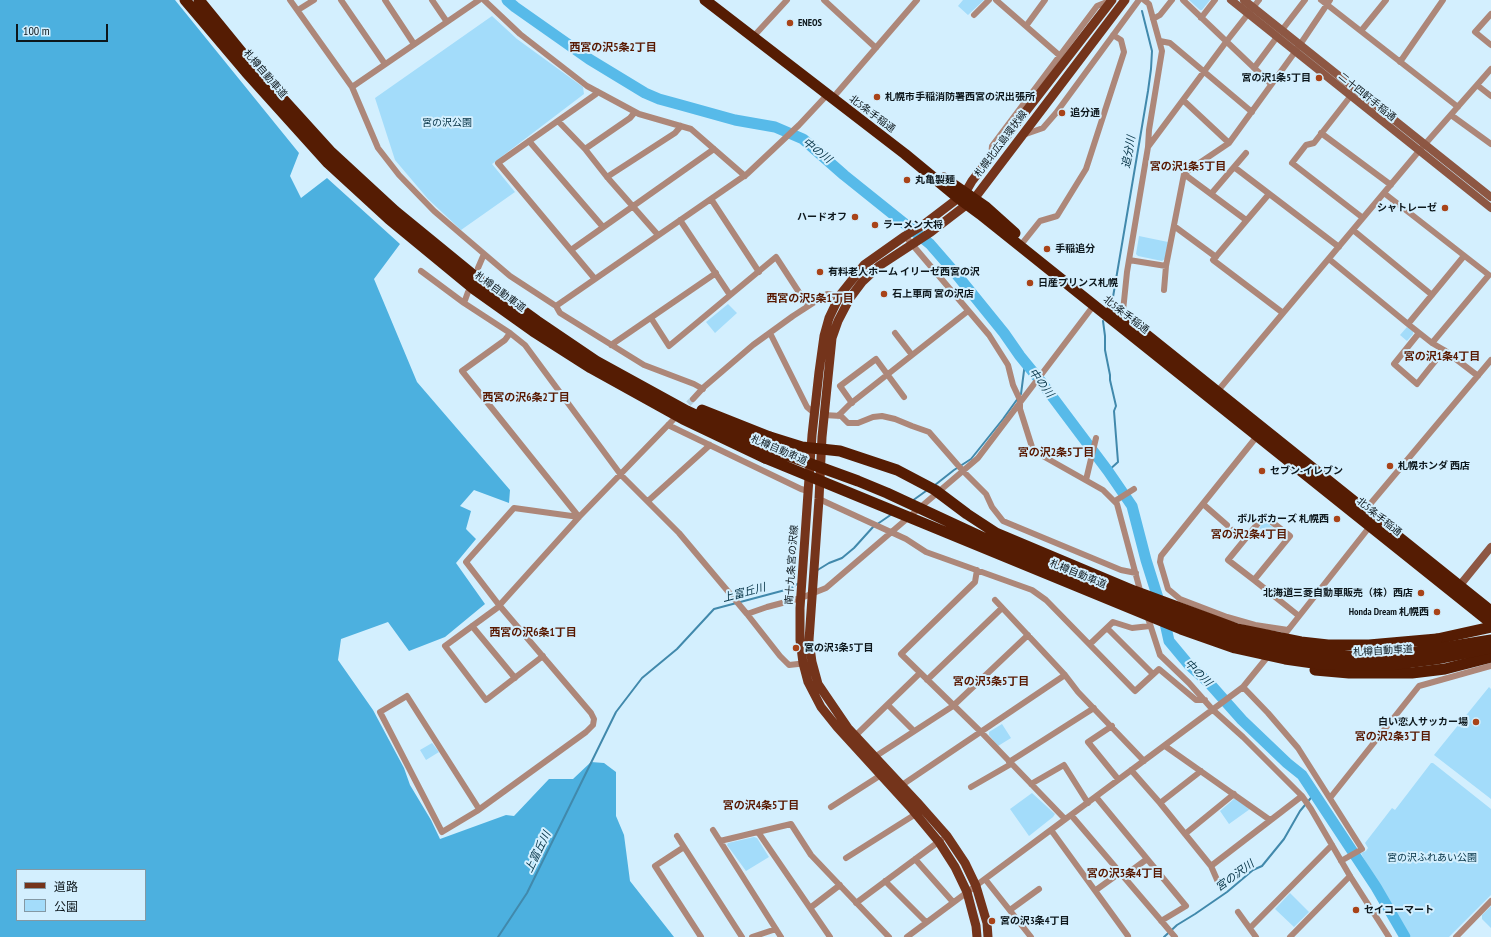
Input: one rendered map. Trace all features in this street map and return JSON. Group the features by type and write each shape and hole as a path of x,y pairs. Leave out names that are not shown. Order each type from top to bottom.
{"highway":[{"name":"札樽自動車道","path":"185,0 246,72 328,163 389,219 474,289 533,330 591,368 683,419 768,453 1181,630 1235,648 1299,661 1320,664 1354,665 1390,664 1436,659 1491,648"},
{"name":"札樽自動車道","path":"199,0 252,65 330,151 395,211 472,274 596,361 638,385 768,453 858,481 887,493 986,540 1214,632 1246,641 1308,653 1356,657 1405,654 1491,640"},
{"name":"北5条手稲通","path":"705,0 755,35 944,178 966,198 980,214 1094,305 1118,320 1128,320 1215,395 1258,435 1370,525 1456,590 1491,611"},
{"name":"北5条手稲通","path":"717,0 755,35"},
{"name":"北5条手稲通","path":"966,198 986,207 1118,320"},
{"path":"638,385 770,437 802,447 840,451 897,470 935,490 996,533 1134,591 1237,629 1301,642 1328,645 1369,645 1437,639 1491,627"},
{"name":"北5条手稲通","path":"1215,395 1366,509 1491,623"},
{"path":"1235,648 1282,663 1315,670 1349,674 1412,673 1446,668 1491,657"}],"main road":[{"name":"札幌北広島環状線","path":"966,198 990,158 1112,0"},
{"name":"札幌北広島環状線","path":"966,198 1022,135 1125,0"},
{"name":"南十九条宮の沢線","path":"808,662 800,640 801,596 814,413 824,336 829,318 840,295 864,265 905,236 966,198"},
{"name":"南十九条宮の沢線","path":"966,198 931,232 879,266 862,282 850,298 838,321 832,338 822,437 809,640 808,682 821,707 853,738 920,812 947,836 965,863 976,886 987,923 988,934"},
{"name":"南十九条宮の沢線","path":"871,758 880,775 898,788"},
{"name":"南十九条宮の沢線","path":"920,812 955,867 966,892 976,926 976,936"}],"street":[{"path":"290,0 352,87 378,148 399,175 434,211 510,276 556,306 560,313 644,365 694,384 703,389"},
{"path":"298,10 314,0"},
{"path":"341,0 385,64"},
{"path":"385,0 414,44"},
{"path":"432,0 447,22"},
{"path":"352,87 478,0"},
{"path":"484,0 520,34 588,86 635,112 691,129 745,176"},
{"path":"755,35 787,0"},
{"path":"824,0 876,48"},
{"path":"556,306 745,176 832,94 876,48 917,0"},
{"path":"974,15 989,0"},
{"path":"996,0 1059,55"},
{"path":"1026,26 1045,0"},
{"path":"990,158 992,146 1059,55 1097,6 1112,0"},
{"path":"1022,135 1043,128 1056,113 1139,0"},
{"path":"1118,320 1123,311 1129,260 1162,52 1149,4 1144,0"},
{"path":"1154,19 1160,15 1172,0"},
{"path":"1182,0 1271,84"},
{"path":"1202,18 1215,0"},
{"name":"二十四軒手稲通","path":"1230,0 1251,12 1280,34 1300,44 1489,193"},
{"name":"二十四軒手稲通","path":"1244,0 1251,12"},
{"path":"1148,147 1259,0"},
{"path":"1254,68 1305,0"},
{"path":"1321,0 1328,2 1361,31 1458,107"},
{"path":"1361,31 1386,0"},
{"path":"1400,62 1443,0"},
{"path":"1164,290 1166,266 1184,174 1229,143 1295,52 1328,2"},
{"path":"1491,14 1475,32 1491,45"},
{"name":"二十四軒手稲通","path":"1280,34 1295,52 1491,208"},
{"path":"1024,241 1040,221 1057,216 1086,169 1124,52 1121,40 1113,35"},
{"path":"1160,41 1170,43 1252,112"},
{"path":"1215,395 1419,151 1491,69"},
{"path":"1477,85 1491,96"},
{"path":"1355,88 1351,97 1314,143 1306,145 1292,163 1363,218"},
{"path":"595,279 498,163 596,94 597,91"},
{"path":"1183,100 1229,143"},
{"path":"585,149 630,118 635,112"},
{"path":"1451,115 1491,144"},
{"path":"558,121 585,149 607,178 658,235"},
{"path":"607,178 675,132 681,126"},
{"path":"1321,133 1391,185"},
{"path":"529,141 603,228"},
{"path":"571,250 714,149"},
{"path":"1211,194 1246,152"},
{"path":"1234,167 1338,247"},
{"path":"1184,174 1246,220"},
{"path":"1384,193 1489,275 1432,343"},
{"path":"1481,201 1489,193"},
{"path":"1269,194 1213,260 1283,313"},
{"path":"711,199 759,272"},
{"path":"680,220 730,295"},
{"path":"1174,226 1216,257"},
{"path":"1353,230 1432,295"},
{"path":"905,236 989,335 1008,365 1013,385 1020,400 1020,409 1032,447 1041,455 1103,490 1115,502 1150,626 1160,655 1213,710 1243,737 1302,797 1343,860 1350,876 1389,937"},
{"path":"478,268 484,254"},
{"path":"1408,324 1464,256"},
{"path":"651,318 669,346 776,257 808,306"},
{"path":"1329,259 1419,333 1478,376"},
{"path":"1129,260 1166,266"},
{"path":"421,271 525,345 621,475 679,533 780,656 790,665 808,662"},
{"path":"611,345 716,273"},
{"path":"464,303 468,292"},
{"path":"693,398 753,345 808,306 827,294 840,295 850,298"},
{"path":"747,614 812,591 826,588 978,458 1020,400 1094,305"},
{"path":"838,416 852,403 968,311"},
{"path":"510,333 505,340 462,371 578,517"},
{"path":"770,333 807,407 814,413"},
{"path":"895,333 912,355"},
{"path":"1419,333 1394,364 1417,384 1444,350"},
{"path":"852,403 840,386 876,359 904,397"},
{"path":"1366,509 1491,360"},
{"path":"824,415 841,416 848,423 858,424 873,417 882,416 895,419 929,432 963,471 986,494 992,507 1003,521 1121,570 1136,573"},
{"path":"542,656 486,700 445,646 499,605 578,517 621,475 670,423 710,445 808,491"},
{"path":"1258,435 1161,556 1160,562 1168,589 1180,599 1227,617 1254,625 1288,630"},
{"path":"1086,480 1096,438"},
{"path":"648,501 710,445"},
{"path":"1115,502 1134,489"},
{"path":"819,499 906,539 926,552 1032,590 1046,600 1135,691 1159,669 1196,700 1205,700"},
{"path":"1203,504 1227,525"},
{"path":"479,809 407,696 380,712 442,832 479,809 586,732 593,725 594,719 592,713 499,605 466,562 514,508 578,517"},
{"path":"1254,580 1290,536 1264,516 1228,560 1299,616"},
{"path":"907,937 1243,687 1370,525"},
{"path":"1233,530 1245,539"},
{"path":"1456,590 1491,547"},
{"path":"977,570 976,582 901,654 981,732 1065,819"},
{"path":"994,600 1065,675 1078,692 1144,761"},
{"path":"927,680 1002,608"},
{"path":"1090,644 1113,622 1132,628 1150,626"},
{"path":"472,626 514,678"},
{"path":"1107,628 1153,674"},
{"path":"871,758 953,706 1028,635"},
{"path":"1330,798 1419,686 1491,666"},
{"path":"853,738 920,673"},
{"path":"898,788 1065,675"},
{"path":"1243,687 1298,748 1362,849 1343,860"},
{"path":"888,705 914,731"},
{"path":"972,787 1094,708"},
{"path":"1112,726 1088,742 1118,779"},
{"path":"1165,746 1270,820"},
{"path":"1031,784 1064,765 1088,803"},
{"path":"1131,770 1211,866 1218,882"},
{"path":"1160,803 1201,772"},
{"path":"831,807 880,775"},
{"path":"1185,834 1234,794"},
{"path":"1096,797 1186,906 1163,923"},
{"path":"1211,866 1302,797"},
{"path":"846,858 920,812"},
{"path":"1071,815 1174,936"},
{"path":"720,841 791,824 811,855 889,937"},
{"path":"713,830 781,937"},
{"path":"1051,830 1128,936"},
{"path":"758,832 830,937"},
{"path":"677,836 742,937"},
{"path":"856,902 947,836"},
{"path":"1250,928 1332,845"},
{"path":"684,847 655,866 701,937"},
{"path":"915,859 953,902"},
{"path":"1096,890 1147,859"},
{"path":"1290,937 1350,876"},
{"path":"985,879 1031,937"},
{"path":"885,881 926,922"},
{"path":"810,908 840,885"},
{"path":"1010,910 1039,889"},
{"path":"1456,937 1491,901"},
{"path":"1238,912 1256,937"},
{"path":"752,937 776,929"},
{"path":"976,936 988,934"}],"green space":[{"path":"963,0 984,0 968,15 958,6"},
{"path":"1189,0 1210,0 1202,10 1200,10"},
{"name":"宮の沢公園","path":"492,16 517,39 583,87 584,94 492,164 515,192 461,230 428,199 395,160 375,98"},
{"path":"1139,236 1168,242 1165,259 1162,261 1138,256 1136,254"},
{"path":"728,304 737,313 715,333 706,322"},
{"path":"1407,327 1413,331 1413,334 1407,341 1400,335"},
{"path":"1266,522 1274,528 1269,535 1259,528"},
{"name":"白い恋人サッカー場","path":"1489,687 1491,689 1491,799 1434,755"},
{"path":"1002,724 1011,738 998,746 989,735 989,732"},
{"path":"432,743 439,752 426,760 420,750"},
{"name":"宮の沢ふれあい公園","path":"1431,763 1433,763 1491,809 1491,895 1449,937 1411,937 1374,878 1361,853 1366,851 1368,848 1365,843 1392,808 1395,810"},
{"path":"1032,793 1055,814 1029,836 1010,809"},
{"path":"1235,798 1250,809 1229,824 1220,811"},
{"path":"754,837 757,838 769,857 746,871 727,845 728,843"},
{"path":"1290,893 1309,912 1294,927 1275,909"},
{"path":"1491,906 1491,928 1482,919 1482,915"}],"shaded area":[{"path":"0,0 175,0 299,153 290,176 301,198 327,178 400,244 374,279 417,382 510,490 509,503 474,490 460,506 471,511 466,529 476,539 456,563 485,604 445,637 409,651 388,622 341,639 338,660 373,710 404,768 410,785 431,820 440,839 506,815 514,816 549,779 573,779 591,762 604,763 616,772 616,816 624,835 630,881 674,937 0,937"}],"waterway":[{"name":"中の川","path":"507,0 589,59 645,93 659,99 735,120 775,127 803,139 844,175 930,244 1004,333 1108,471 1132,506 1146,560 1163,614 1169,641 1189,665 1210,684 1242,720 1287,763 1302,775 1376,887 1405,937"},
{"name":"追分川","path":"1113,297 1151,69 1152,51 1142,11"},
{"name":"追分川","path":"1103,321 1105,350 1116,406 1114,411 1118,462 1108,471"},
{"name":"上富丘川","path":"935,485 971,459 1003,419 1021,394 1025,363"},
{"name":"上富丘川","path":"912,501 926,491"},
{"name":"上富丘川","path":"816,571 829,563 842,558 854,548 873,527 892,514"},
{"name":"上富丘川","path":"498,937 527,893 616,712 642,678 677,649 714,609 789,589 799,583"},
{"name":"宮の沢川","path":"1164,937 1177,925 1227,892 1253,870 1262,866 1284,839 1300,811 1315,793"}],"tunnel":[{"path":"682,410 693,399"}],"place":[{"name":"ENEOS","path":"790,23"},
{"name":"宮の沢1条5丁目","path":"1319,78"},
{"name":"札幌市手稲消防署西宮の沢出張所","path":"877,97"},
{"name":"追分通","path":"1062,113"},
{"name":"丸亀製麺","path":"907,180"},
{"name":"シャトレーゼ","path":"1445,208"},
{"name":"ハードオフ","path":"855,217"},
{"name":"ラーメン大将","path":"875,225"},
{"name":"手稲追分","path":"1047,249"},
{"name":"有料老人ホーム イリーゼ西宮の沢","path":"820,272"},
{"name":"日産プリンス札幌","path":"1030,283"},
{"name":"石上車両 宮の沢店","path":"884,294"},
{"name":"札幌ホンダ 西店","path":"1390,466"},
{"name":"セブン-イレブン","path":"1262,471"},
{"name":"ボルボカーズ 札幌西","path":"1337,519"},
{"name":"北海道三菱自動車販売（株）西店","path":"1421,593"},
{"name":"Honda Dream 札幌西","path":"1437,612"},
{"name":"宮の沢3条5丁目","path":"796,648"},
{"name":"白い恋人サッカー場","path":"1476,722"},
{"name":"セイコーマート","path":"1356,910"},
{"name":"宮の沢3条4丁目","path":"992,921"}],"district":[{"name":"西宮の沢5条2丁目","path":"613,48"},
{"name":"宮の沢1条5丁目","path":"1188,167"},
{"name":"西宮の沢5条1丁目","path":"810,299"},
{"name":"宮の沢1条4丁目","path":"1442,357"},
{"name":"西宮の沢6条2丁目","path":"526,398"},
{"name":"宮の沢2条5丁目","path":"1056,453"},
{"name":"宮の沢2条4丁目","path":"1249,535"},
{"name":"西宮の沢6条1丁目","path":"533,633"},
{"name":"宮の沢3条5丁目","path":"991,682"},
{"name":"宮の沢2条3丁目","path":"1393,737"},
{"name":"宮の沢4条5丁目","path":"761,806"},
{"name":"宮の沢3条4丁目","path":"1125,874"}]}
